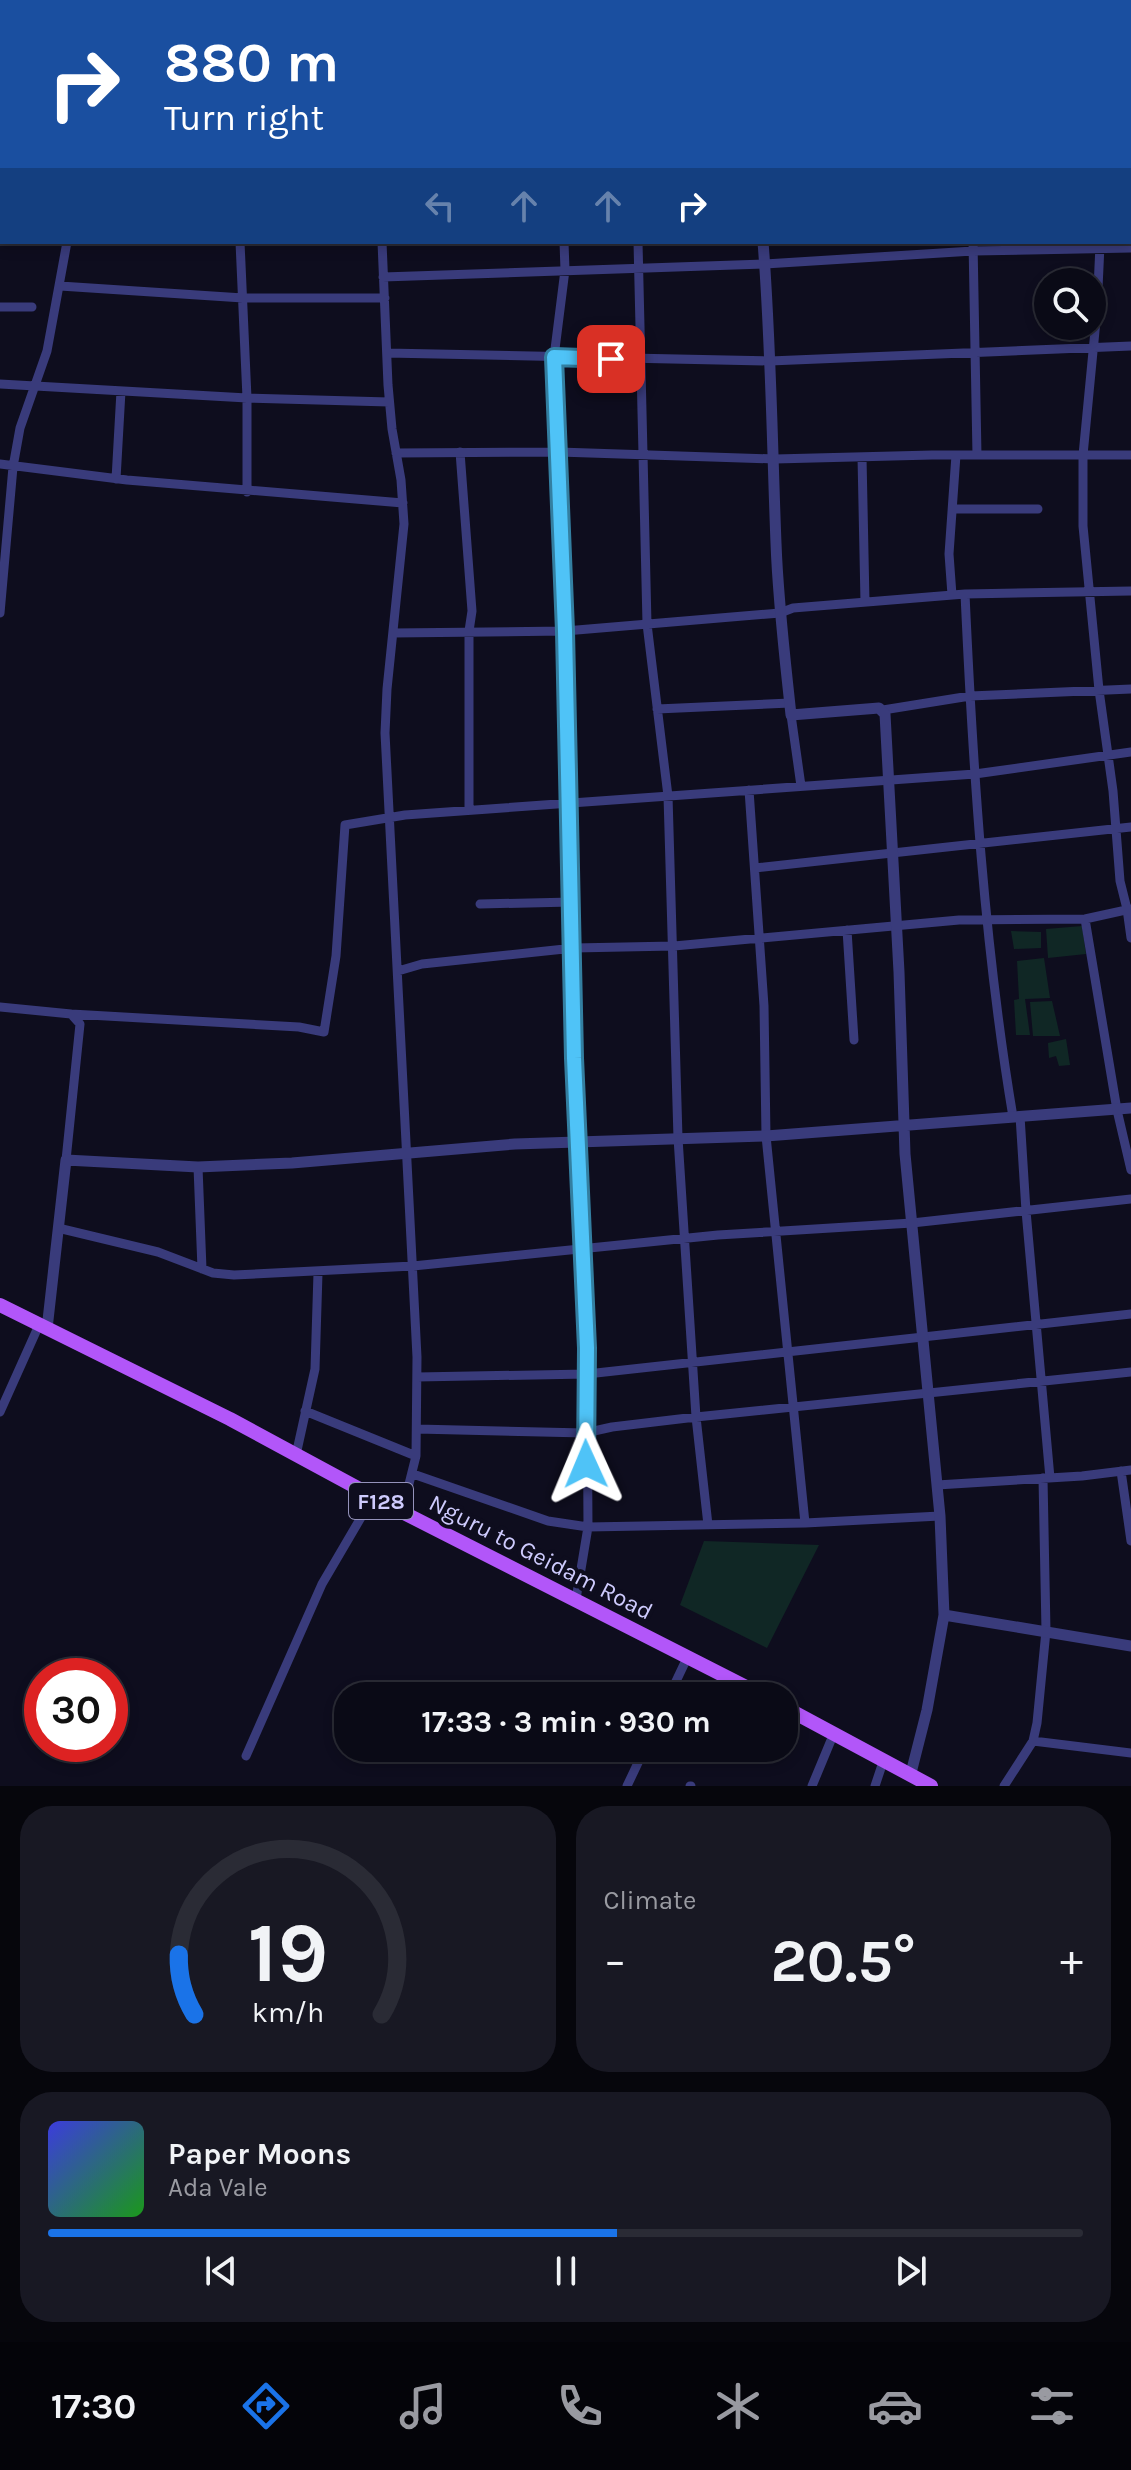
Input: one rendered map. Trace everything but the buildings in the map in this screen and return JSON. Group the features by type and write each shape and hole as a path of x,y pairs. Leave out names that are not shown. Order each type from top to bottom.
{"main road":[{"name":"Nguru to Geidam Road","path":"0,1305 737,1682"},
{"path":"798,1714 931,1786"}],"street":[{"path":"0,613 13,467 20,428 47,351 67,244"},
{"path":"240,244 247,398 247,492"},
{"path":"382,244 389,402 404,524 385,733 417,1377 416,1456 402,1512"},
{"path":"564,244 565,270 554,357 587,1374 588,1527 576,1599"},
{"path":"638,244 647,624 668,796 683,1239 696,1417 708,1525"},
{"path":"763,244 780,613 801,786"},
{"path":"383,277 765,264 973,246 1100,245 1131,248"},
{"path":"1100,245 1083,455 1083,526 1099,690 1117,828 1120,881 1129,909 1131,938"},
{"path":"973,246 977,455"},
{"path":"60,286 243,298 385,298"},
{"path":"0,307 32,307"},
{"path":"387,353 770,361 1131,346"},
{"path":"0,384 247,398 389,402"},
{"path":"116,479 121,391"},
{"path":"460,452 472,611 469,631 469,810"},
{"path":"396,453 559,452 775,459 1131,455"},
{"path":"952,595 949,554 956,455"},
{"path":"862,457 865,602"},
{"path":"0,464 247,492 403,503"},
{"path":"953,509 1038,509"},
{"path":"393,633 565,631 965,594 1131,591"},
{"path":"965,594 987,920 1001,1045 1016,1117 1047,1478 1046,1631 1033,1741 1004,1786"},
{"path":"657,709 883,710 970,696 1131,689"},
{"path":"883,710 890,781 904,1124 926,1393 940,1516 944,1615 927,1710 911,1773"},
{"path":"0,1007 299,1027 324,1032 336,956 345,825 405,815 975,774 1131,752"},
{"path":"749,790 764,1006 766,1136 805,1523"},
{"path":"755,868 1131,827"},
{"path":"480,904 572,902"},
{"path":"398,971 422,964 574,948 674,946 897,925 1085,919 1129,909"},
{"path":"1085,919 1117,1110 1131,1170"},
{"path":"847,930 854,1040"},
{"path":"0,1412 43,1327 58,1228 80,1024 71,1014"},
{"path":"66,1160 198,1167 292,1163 578,1141 766,1136 1131,1108"},
{"path":"198,1167 202,1269"},
{"path":"58,1228 158,1252 213,1273 318,1273 583,1247 912,1223 1131,1199"},
{"path":"296,1455 315,1369 318,1273"},
{"path":"417,1377 587,1374 1131,1314"},
{"path":"417,1429 585,1433 696,1417 1131,1372"},
{"path":"305,1411 416,1456"},
{"path":"937,1485 1126,1470 1131,1541"},
{"path":"413,1474 548,1521 588,1527 805,1523 940,1516"},
{"path":"246,1756 322,1584 373,1497"},
{"path":"944,1615 1131,1646"},
{"path":"676,1682 688,1656"},
{"path":"812,1786 834,1733"},
{"path":"1033,1741 1131,1753"},
{"path":"875,1786 884,1759"},
{"path":"627,1786 638,1762"}],"green space":[{"path":"1082,926 1086,954 1048,958 1046,929"},
{"path":"1011,931 1041,932 1041,948 1014,949"},
{"path":"1044,958 1050,998 1025,999 1030,1035 1016,1035 1014,1000 1019,999 1017,961"},
{"path":"1052,1001 1060,1036 1033,1036 1030,1002"},
{"path":"1066,1039 1070,1065 1059,1066 1056,1056 1049,1058 1048,1043"},
{"path":"704,1541 819,1545 767,1648 680,1605"}],"route":[{"path":"586,1464 587,1348 574,1058 565,631 554,357 611,359"}]}
